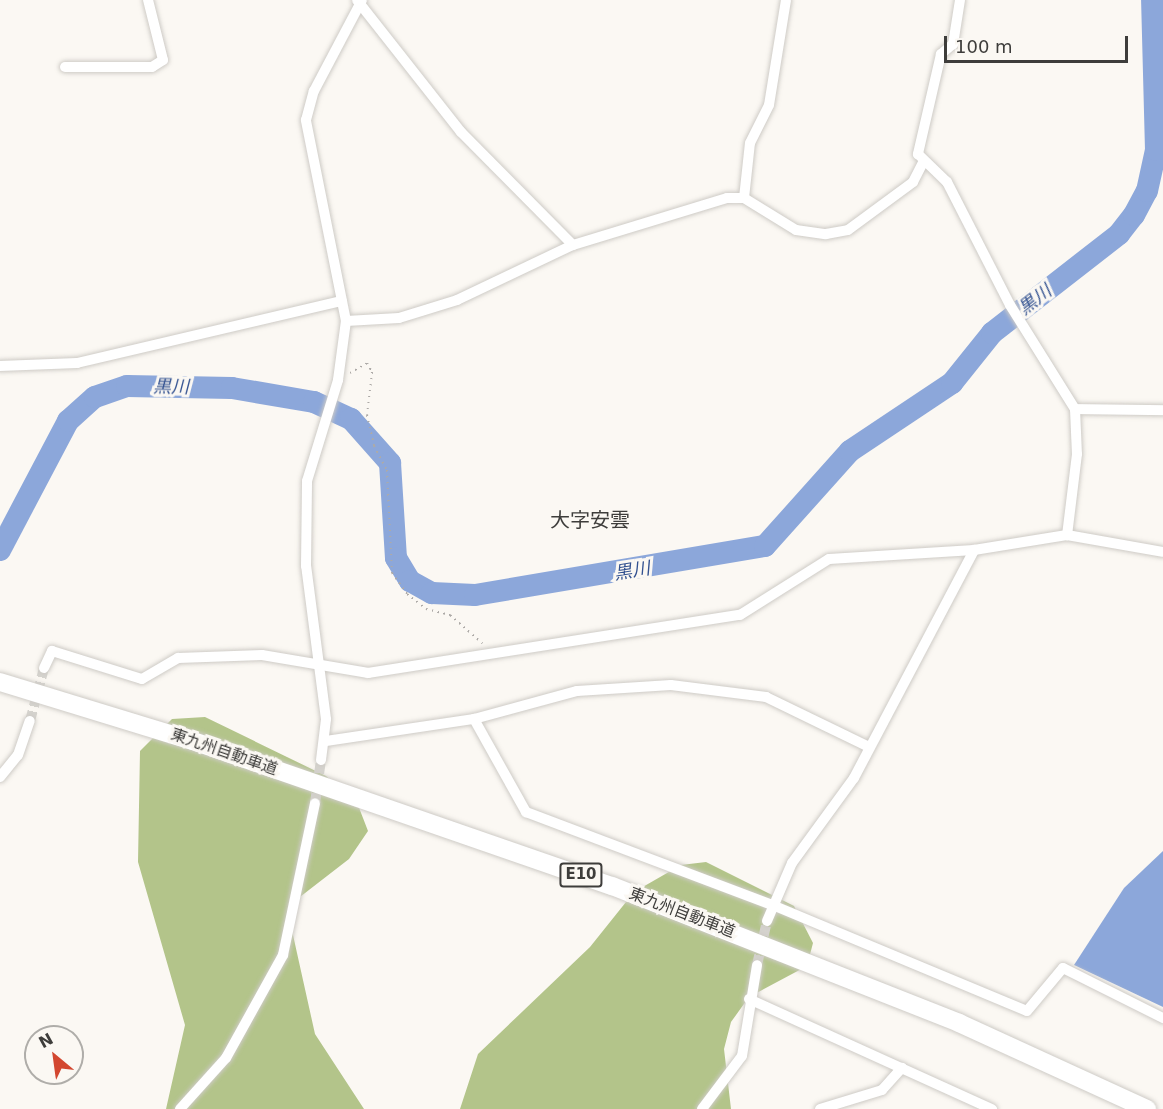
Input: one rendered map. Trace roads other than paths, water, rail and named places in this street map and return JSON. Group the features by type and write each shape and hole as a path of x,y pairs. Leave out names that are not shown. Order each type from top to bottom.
{"highway":[{"name":"東九州自動車道","path":"0,682 193,741 612,886 959,1023 1147,1109"}],"street":[{"path":"65,67 152,67 163,60 148,0"},
{"path":"744,198 750,142 769,105 786,0"},
{"path":"346,321 399,318 457,300 573,245 682,208 744,198 796,230 826,234 848,230 913,182 923,162 921,143 941,54 953,44 960,0"},
{"path":"321,760 326,741 305,522 307,481 338,381 346,321 306,120 314,91 360,1 460,132 573,245"},
{"path":"923,162 947,182 1010,305 1075,409 1077,454 1067,535"},
{"path":"0,366 77,363 342,301"},
{"path":"1075,409 1163,410"},
{"path":"44,668 52,651 142,679 178,658 262,655 320,668 368,673 740,615 829,559 974,550 1067,535 1163,552"},
{"path":"767,921 770,904 869,747 974,550"},
{"path":"326,741 474,719 577,692 671,685 766,697 869,747"},
{"path":"474,719 526,812 770,904 1027,1011 1063,968 1163,1018"},
{"path":"0,777 18,755 30,721"},
{"path":"187,1107 226,1058 283,955 315,802"},
{"path":"702,1109 742,1056 749,999 757,965"},
{"path":"749,999 992,1109"},
{"path":"820,1109 882,1090 902,1068"}],"water":[{"path":"1163,851 1163,1007 1074,965 1124,888"}],"waterway":[{"name":"黒川","path":"0,550 68,421 95,397 127,386 232,388 314,402 351,419 390,463 396,558 410,581 432,593 475,595 765,546 850,451 952,383 992,333 1119,234 1134,215 1147,191 1156,150 1152,0"}],"tunnel":[{"path":"30,721 44,668"},
{"path":"315,803 321,760"},
{"path":"757,965 767,921"}],"district":[{"name":"大字安雲","path":"590,520"}]}
